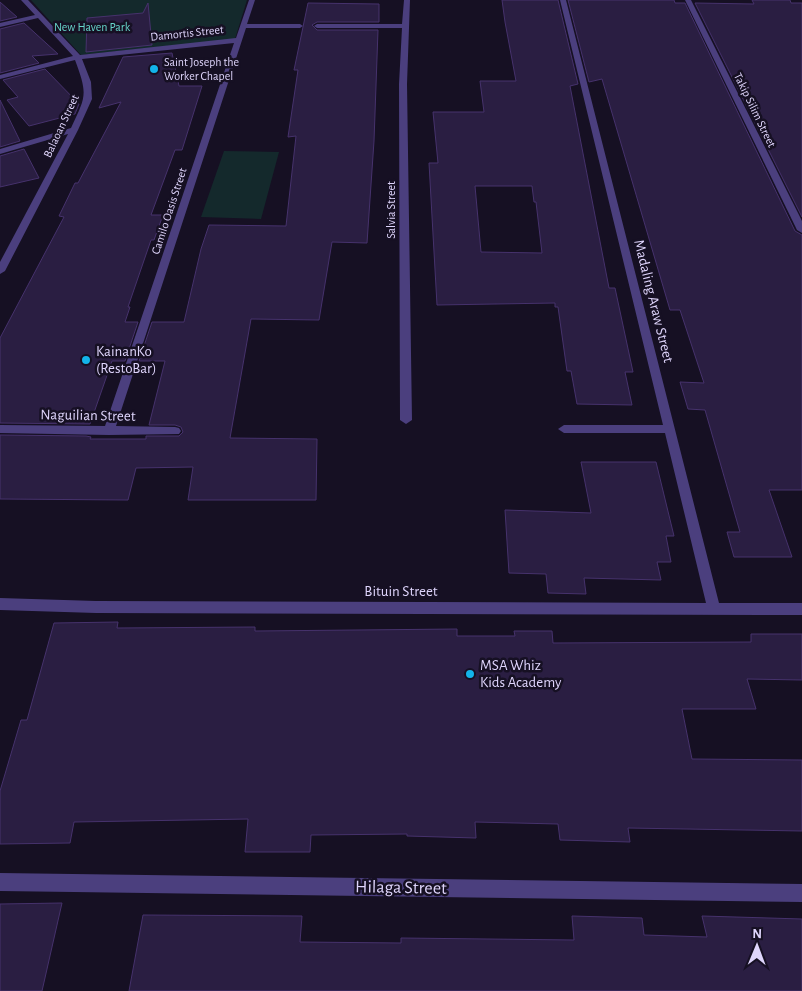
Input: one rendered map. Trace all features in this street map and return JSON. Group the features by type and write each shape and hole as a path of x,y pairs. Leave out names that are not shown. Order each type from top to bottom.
{"street":[{"name":"Balaoan Street","path":"0,271 74,130 88,99 88,82 78,57 24,0"},
{"name":"Camilo Oasis Street","path":"109,430 252,0"},
{"name":"Salvia Street","path":"406,420 403,94 407,0"},
{"name":"Madaling Araw Street","path":"563,0 714,609"},
{"name":"Takip Silim Street","path":"688,0 802,230"},
{"path":"0,25 38,16"},
{"path":"244,26 300,26"},
{"path":"317,26 405,26"},
{"name":"Damortis Street","path":"0,77 78,57 239,40"},
{"path":"0,152 74,130"},
{"name":"Naguilian Street","path":"0,429 175,431"},
{"path":"564,429 670,429"},
{"name":"Bituin Street","path":"0,604 96,607 802,609"},
{"name":"Hilaga Street","path":"0,882 802,893"}],"green space":[{"name":"New Haven Park","path":"31,0 247,0 235,39 81,55"},
{"path":"224,151 279,152 261,219 201,217"}],"building":[{"path":"502,0 558,0 578,84 570,86 609,288 615,288 633,372 625,372 632,405 577,404 571,371 567,371 558,307 555,307 555,303 437,305 429,163 438,163 433,112 484,112 480,81 516,81","holes":["475,186 532,186 534,202 536,202 542,253 481,252"]},
{"path":"568,0 674,0 675,3 685,3 795,231 802,235 802,490 769,490 792,557 734,557 727,532 740,532 705,410 688,409 680,382 704,383 680,310 670,310 602,79 589,82"},
{"path":"752,0 790,0 791,3 802,3 802,217 695,3 754,4"},
{"path":"0,2 17,17 0,21"},
{"path":"148,3 152,45 86,52 87,18 143,13"},
{"path":"308,3 379,4 379,22 317,22 312,25 317,30 378,30 374,141 367,243 332,242 319,320 251,319 230,438 317,439 316,500 188,500 193,467 136,468 128,500 0,499 0,435 86,436 91,437 90,439 146,439 146,436 179,436 183,432 181,427 175,425 149,425 165,361 139,361 152,322 184,322 201,249 209,225 286,226 296,136 288,137 298,70 294,70"},
{"path":"24,23 58,54 32,56 39,63 0,73 0,29"},
{"path":"172,53 179,86 202,86 182,150 175,150 151,215 163,215 154,240 151,240 128,307 130,307 125,322 138,322 125,361 112,361 90,424 0,423 0,338 64,217 59,216 75,183 78,183 121,102 99,108 123,57"},
{"path":"45,69 79,104 75,114 29,126 7,100 18,97 3,80"},
{"path":"0,100 20,141 0,147"},
{"path":"24,149 39,178 0,187 0,156"},
{"path":"581,462 656,462 674,536 666,536 671,562 657,562 661,580 584,578 586,594 548,593 546,574 509,573 505,510 591,513"},
{"path":"118,622 117,628 255,627 255,631 457,629 457,636 515,636 514,631 552,631 553,643 751,642 751,634 802,634 802,680 747,679 756,709 682,709 692,759 802,760 802,831 628,828 630,842 560,840 558,824 475,822 476,838 407,836 407,834 311,835 310,852 245,852 248,819 74,822 70,843 0,844 0,791 21,720 27,720 54,623"},
{"path":"62,903 42,991 0,991 0,904"},
{"path":"143,915 302,916 300,942 401,943 401,938 574,940 572,916 642,918 644,935 707,937 702,916 802,919 802,991 129,991"}],"place":[{"name":"Saint Joseph the Worker Chapel","path":"154,69"},
{"name":"KainanKo (RestoBar)","path":"86,360"},
{"name":"MSA Whiz Kids Academy","path":"470,674"}]}
